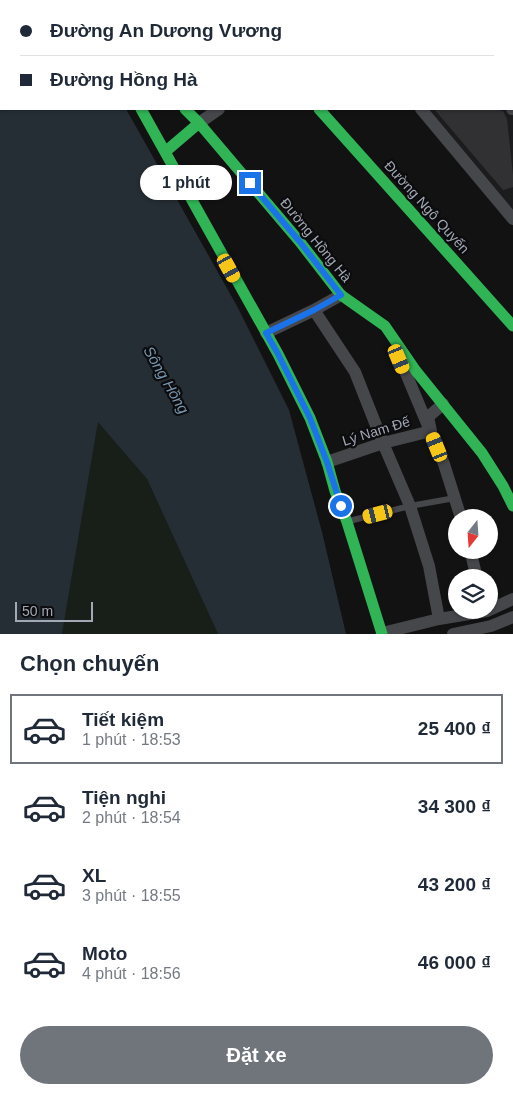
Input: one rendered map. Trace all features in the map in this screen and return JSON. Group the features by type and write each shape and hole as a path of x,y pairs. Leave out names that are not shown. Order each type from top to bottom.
{"street":[{"path":"142,110 278,354 310,418 327,462 382,633 448,618"},
{"name":"Đường Hồng Hà","path":"186,110 300,242 341,295 386,326 416,371 482,453 508,482 513,506"},
{"path":"165,152 218,110"},
{"name":"Đường Ngô Quyến","path":"320,110 513,326"},
{"path":"422,110 513,219"},
{"path":"266,333 341,295"},
{"path":"314,310 355,372 410,506 429,566 439,619"},
{"path":"386,326 431,431 458,509"},
{"name":"Lý Nam Đế","path":"327,462 383,443 431,431 428,417 443,404"},
{"path":"498,606 513,599"},
{"path":"453,634 492,630 513,618"}],"lane":[{"path":"347,522 410,506 455,498"}],"shaded area":[{"path":"427,110 513,110 513,214"},
{"path":"98,421 147,479 218,634 62,634"}],"water":[{"name":"Sông Hồng","path":"0,110 127,110 237,306 289,410 322,532 346,634 218,634 147,479 98,422 62,634 0,634"}],"building":[{"path":"435,110 503,111 507,119 513,187 503,190"}],"traffic: fast":[{"path":"142,110 278,354 310,418 327,462 382,634"},
{"path":"186,110 300,242 341,295 385,326 416,371 482,453 513,506"},
{"path":"320,110 513,326"},
{"path":"165,152 199,123"}],"route":[{"path":"250,183 300,242 341,295 266,333 310,418 341,506"}]}
